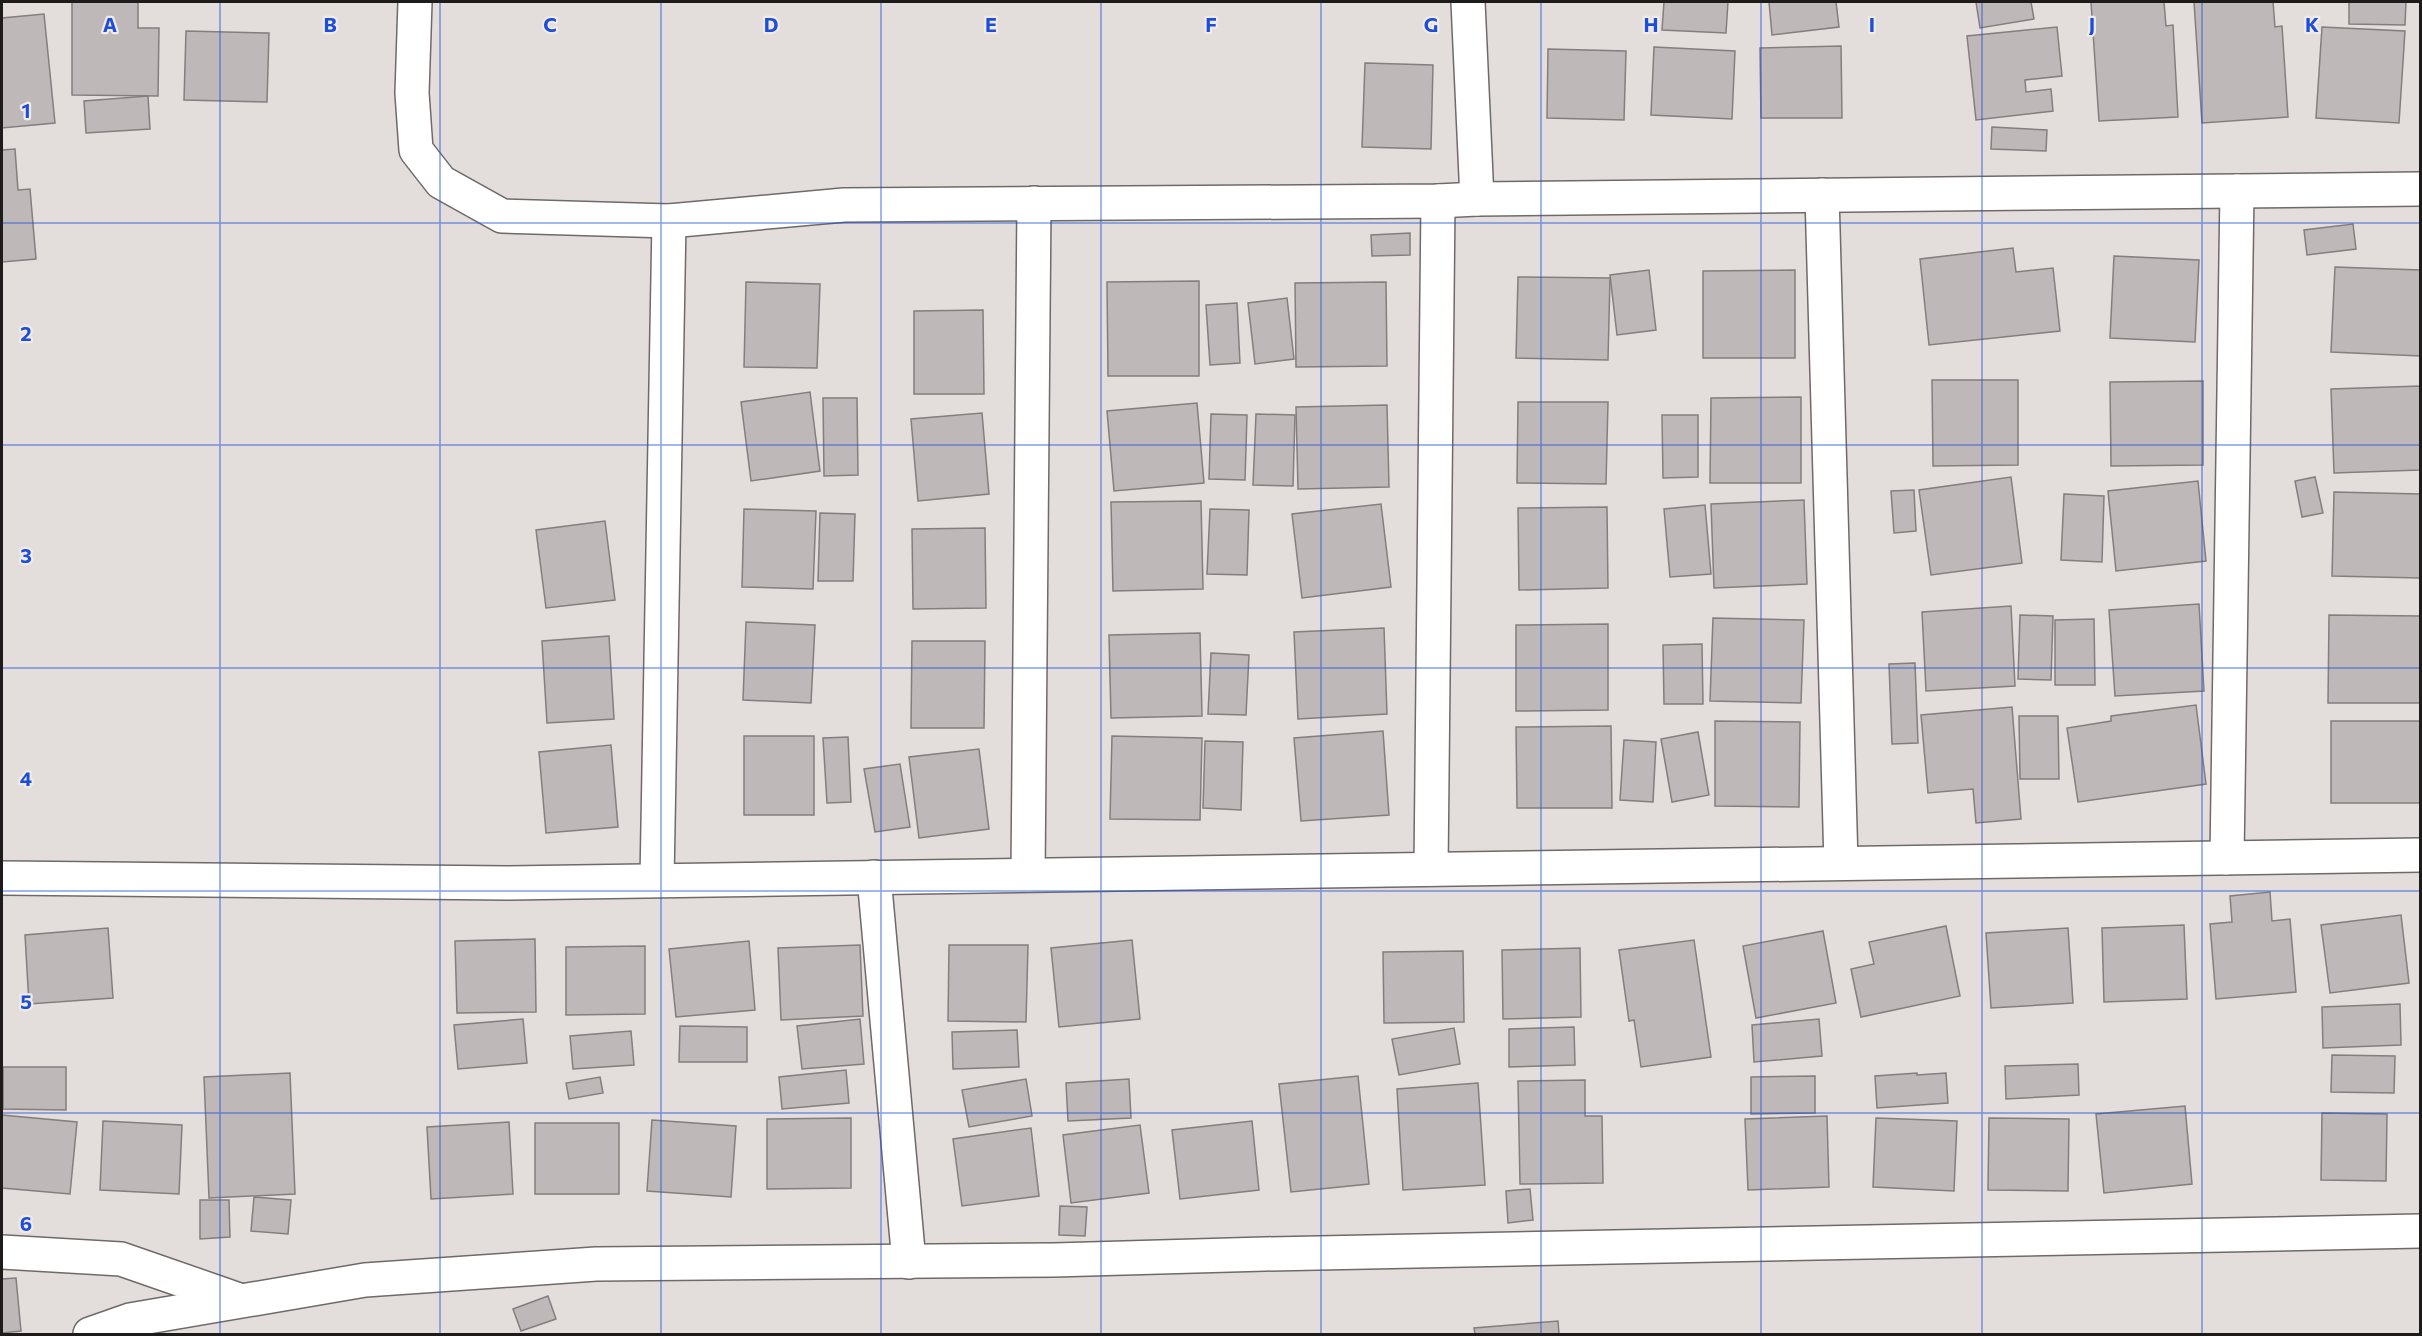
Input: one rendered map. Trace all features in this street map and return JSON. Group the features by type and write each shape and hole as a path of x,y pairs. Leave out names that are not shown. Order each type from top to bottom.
{"street":[{"path":"415,2 412,93 416,150 441,182 502,216 669,221 844,205 1438,201 2421,189"},
{"path":"1468,2 1477,199"},
{"path":"2227,858 2237,191"},
{"path":"1822,195 1841,863"},
{"path":"1431,869 1438,201"},
{"path":"1028,875 1035,203"},
{"path":"657,880 669,221"},
{"path":"2,878 508,883 2421,855"},
{"path":"874,877 909,1262"},
{"path":"90,1335 130,1320 365,1280 596,1264 909,1262 2421,1231"},
{"path":"2,1252 121,1259 243,1302"}],"building":[{"path":"72,2 138,2 138,28 159,28 158,96 72,95"},
{"path":"1664,2 1728,2 1726,33 1662,30"},
{"path":"1769,2 1836,2 1839,27 1772,35"},
{"path":"1976,2 2031,2 2034,19 1980,28"},
{"path":"2091,2 2164,2 2166,26 2173,25 2178,117 2099,121"},
{"path":"2194,2 2273,2 2275,27 2282,26 2288,117 2202,123"},
{"path":"2349,2 2406,2 2405,25 2349,24"},
{"path":"44,14 55,123 2,128 2,18"},
{"path":"2057,27 2062,76 2025,80 2026,92 2051,89 2053,111 1976,120 1967,36"},
{"path":"2322,27 2405,31 2399,123 2316,118"},
{"path":"186,31 269,33 267,102 184,100"},
{"path":"1841,46 1842,118 1761,118 1760,48"},
{"path":"1654,47 1735,51 1732,119 1651,115"},
{"path":"1548,49 1626,51 1624,120 1547,118"},
{"path":"1365,63 1433,65 1431,149 1362,147"},
{"path":"148,96 150,129 86,133 84,101"},
{"path":"1992,127 2047,130 2046,151 1991,149"},
{"path":"15,149 18,190 30,189 36,259 2,262 2,150"},
{"path":"2353,224 2356,249 2307,255 2304,230"},
{"path":"1410,233 1410,255 1372,256 1371,235"},
{"path":"2013,248 2016,272 2053,268 2060,331 1929,345 1920,259"},
{"path":"2114,256 2199,260 2195,342 2110,338"},
{"path":"2335,267 2420,270 2420,356 2331,352"},
{"path":"1649,270 1656,330 1617,335 1610,275"},
{"path":"1795,270 1795,358 1703,358 1703,271"},
{"path":"1518,277 1610,278 1608,360 1516,358"},
{"path":"1199,281 1199,376 1108,376 1107,282"},
{"path":"746,282 820,284 817,368 744,367"},
{"path":"1386,282 1387,366 1296,367 1295,283"},
{"path":"1287,298 1294,359 1255,364 1248,303"},
{"path":"1237,303 1240,363 1210,365 1206,305"},
{"path":"983,310 984,394 914,394 914,311"},
{"path":"1932,380 2018,380 2018,465 1933,466"},
{"path":"2203,381 2203,465 2111,466 2110,382"},
{"path":"2420,386 2420,470 2334,473 2331,389"},
{"path":"810,392 820,471 751,481 741,402"},
{"path":"1801,397 1801,483 1710,483 1711,398"},
{"path":"823,398 857,398 858,475 824,476"},
{"path":"1518,402 1608,402 1606,484 1517,483"},
{"path":"1197,403 1204,483 1114,491 1107,411"},
{"path":"1387,405 1389,487 1298,489 1296,407"},
{"path":"982,413 989,494 918,501 911,419"},
{"path":"1211,414 1247,415 1245,480 1209,479"},
{"path":"1256,414 1295,415 1293,486 1253,485"},
{"path":"1662,415 1698,415 1698,477 1663,478"},
{"path":"2011,477 2022,563 1931,575 1919,490"},
{"path":"2315,477 2323,513 2302,517 2295,481"},
{"path":"2198,481 2206,561 2116,571 2108,491"},
{"path":"1914,490 1916,531 1894,533 1891,491"},
{"path":"2334,492 2420,494 2420,578 2332,576"},
{"path":"2064,494 2104,496 2102,562 2061,560"},
{"path":"1804,500 1807,584 1714,588 1711,504"},
{"path":"1201,501 1203,589 1113,591 1111,502"},
{"path":"1381,504 1391,587 1302,598 1292,514"},
{"path":"1705,505 1711,574 1670,577 1664,509"},
{"path":"1607,507 1608,588 1519,590 1518,508"},
{"path":"744,509 816,511 813,589 742,587"},
{"path":"1210,509 1249,510 1247,575 1207,574"},
{"path":"820,513 855,514 853,581 818,581"},
{"path":"605,521 615,600 546,608 536,530"},
{"path":"985,528 986,608 913,609 912,529"},
{"path":"2199,604 2204,691 2115,696 2109,610"},
{"path":"2011,606 2015,686 1926,691 1922,612"},
{"path":"2020,615 2053,616 2051,680 2018,679"},
{"path":"2329,615 2420,616 2420,703 2328,703"},
{"path":"1713,618 1804,620 1801,703 1710,701"},
{"path":"2094,619 2095,685 2055,685 2055,620"},
{"path":"746,622 815,625 811,703 743,700"},
{"path":"1608,624 1608,710 1516,711 1516,625"},
{"path":"1384,628 1387,714 1298,719 1294,632"},
{"path":"1200,633 1202,716 1111,718 1109,635"},
{"path":"609,636 614,719 547,723 542,641"},
{"path":"912,641 985,641 984,728 911,728"},
{"path":"1702,644 1703,704 1664,704 1663,645"},
{"path":"1211,653 1249,655 1246,715 1208,714"},
{"path":"1915,663 1918,743 1892,744 1889,664"},
{"path":"2196,705 2206,784 2078,802 2067,728 2111,721 2111,716"},
{"path":"2012,707 2021,819 1976,823 1973,789 1928,793 1921,715"},
{"path":"2019,716 2058,716 2059,779 2020,779"},
{"path":"1715,721 1800,722 1799,807 1715,806"},
{"path":"2331,721 2420,721 2420,803 2331,803"},
{"path":"1611,726 1612,808 1517,808 1516,727"},
{"path":"1383,731 1389,815 1301,821 1294,738"},
{"path":"1698,732 1709,795 1672,802 1661,739"},
{"path":"744,736 814,736 814,815 744,815"},
{"path":"1112,736 1202,738 1200,820 1110,819"},
{"path":"848,737 851,802 827,803 823,738"},
{"path":"1624,740 1656,742 1653,802 1620,800"},
{"path":"1205,741 1243,742 1241,810 1203,808"},
{"path":"611,745 618,827 546,833 539,752"},
{"path":"979,749 989,829 919,838 909,757"},
{"path":"900,764 910,827 875,832 864,769"},
{"path":"2270,892 2272,921 2290,919 2296,992 2216,999 2210,924 2232,922 2230,896"},
{"path":"2401,915 2409,983 2330,993 2321,925"},
{"path":"2184,925 2187,999 2104,1002 2102,928"},
{"path":"1946,926 1960,996 1861,1017 1851,969 1874,964 1869,942"},
{"path":"108,928 113,998 29,1004 25,935"},
{"path":"2068,928 2073,1003 1991,1008 1986,933"},
{"path":"1823,931 1836,1003 1756,1018 1743,946"},
{"path":"535,939 536,1012 457,1013 455,941"},
{"path":"1132,940 1140,1019 1059,1027 1051,948"},
{"path":"1694,940 1711,1057 1641,1067 1634,1020 1629,1021 1619,950"},
{"path":"749,941 755,1010 676,1017 669,949"},
{"path":"860,945 863,1016 781,1020 778,948"},
{"path":"949,945 1028,945 1026,1022 948,1021"},
{"path":"645,946 645,1014 566,1015 566,947"},
{"path":"1580,948 1581,1017 1503,1019 1502,950"},
{"path":"1463,951 1464,1022 1384,1023 1383,952"},
{"path":"2400,1004 2401,1045 2323,1048 2322,1007"},
{"path":"523,1019 527,1063 458,1069 454,1025"},
{"path":"860,1019 864,1064 802,1069 797,1026"},
{"path":"1819,1019 1822,1056 1754,1062 1752,1025"},
{"path":"680,1026 747,1027 747,1062 679,1062"},
{"path":"1574,1027 1575,1065 1509,1067 1509,1029"},
{"path":"1454,1028 1460,1064 1399,1075 1392,1039"},
{"path":"1017,1030 1019,1067 953,1069 952,1032"},
{"path":"631,1031 634,1065 573,1069 570,1036"},
{"path":"2332,1055 2395,1056 2394,1093 2331,1092"},
{"path":"2078,1064 2079,1095 2006,1099 2005,1066"},
{"path":"3,1067 66,1067 66,1110 3,1109"},
{"path":"846,1070 849,1103 782,1109 779,1077"},
{"path":"290,1073 295,1194 209,1198 204,1077"},
{"path":"1917,1073 1917,1075 1946,1073 1948,1103 1877,1108 1875,1076"},
{"path":"1358,1076 1369,1184 1291,1192 1279,1084"},
{"path":"1815,1076 1815,1113 1751,1114 1751,1077"},
{"path":"600,1077 603,1093 569,1099 566,1083"},
{"path":"1026,1079 1032,1116 969,1127 962,1090"},
{"path":"1129,1079 1131,1118 1068,1121 1066,1083"},
{"path":"1585,1080 1585,1116 1602,1116 1603,1183 1520,1184 1518,1081"},
{"path":"1478,1083 1485,1185 1403,1190 1397,1089"},
{"path":"2185,1106 2192,1184 2104,1193 2096,1114"},
{"path":"2322,1113 2387,1114 2386,1181 2321,1180"},
{"path":"2,1115 77,1122 70,1194 2,1188"},
{"path":"1827,1116 1829,1187 1748,1190 1745,1119"},
{"path":"851,1118 851,1188 767,1189 767,1119"},
{"path":"1876,1118 1957,1121 1954,1191 1873,1187"},
{"path":"1989,1118 2069,1119 2068,1191 1988,1190"},
{"path":"652,1120 736,1126 731,1197 647,1191"},
{"path":"103,1121 182,1125 179,1194 100,1190"},
{"path":"1252,1121 1259,1190 1180,1199 1172,1130"},
{"path":"509,1122 513,1194 431,1199 427,1127"},
{"path":"535,1123 619,1123 619,1194 535,1194"},
{"path":"1140,1125 1149,1193 1071,1203 1063,1135"},
{"path":"1031,1128 1039,1196 962,1206 953,1139"},
{"path":"1530,1189 1533,1220 1508,1223 1506,1191"},
{"path":"254,1197 291,1200 288,1234 251,1231"},
{"path":"200,1200 229,1200 230,1237 200,1239"},
{"path":"1060,1206 1087,1207 1085,1236 1059,1235"},
{"path":"16,1278 21,1331 2,1333 2,1279"},
{"path":"548,1296 556,1319 521,1331 513,1309"},
{"path":"1558,1321 1559,1334 1475,1334 1474,1328"}]}
